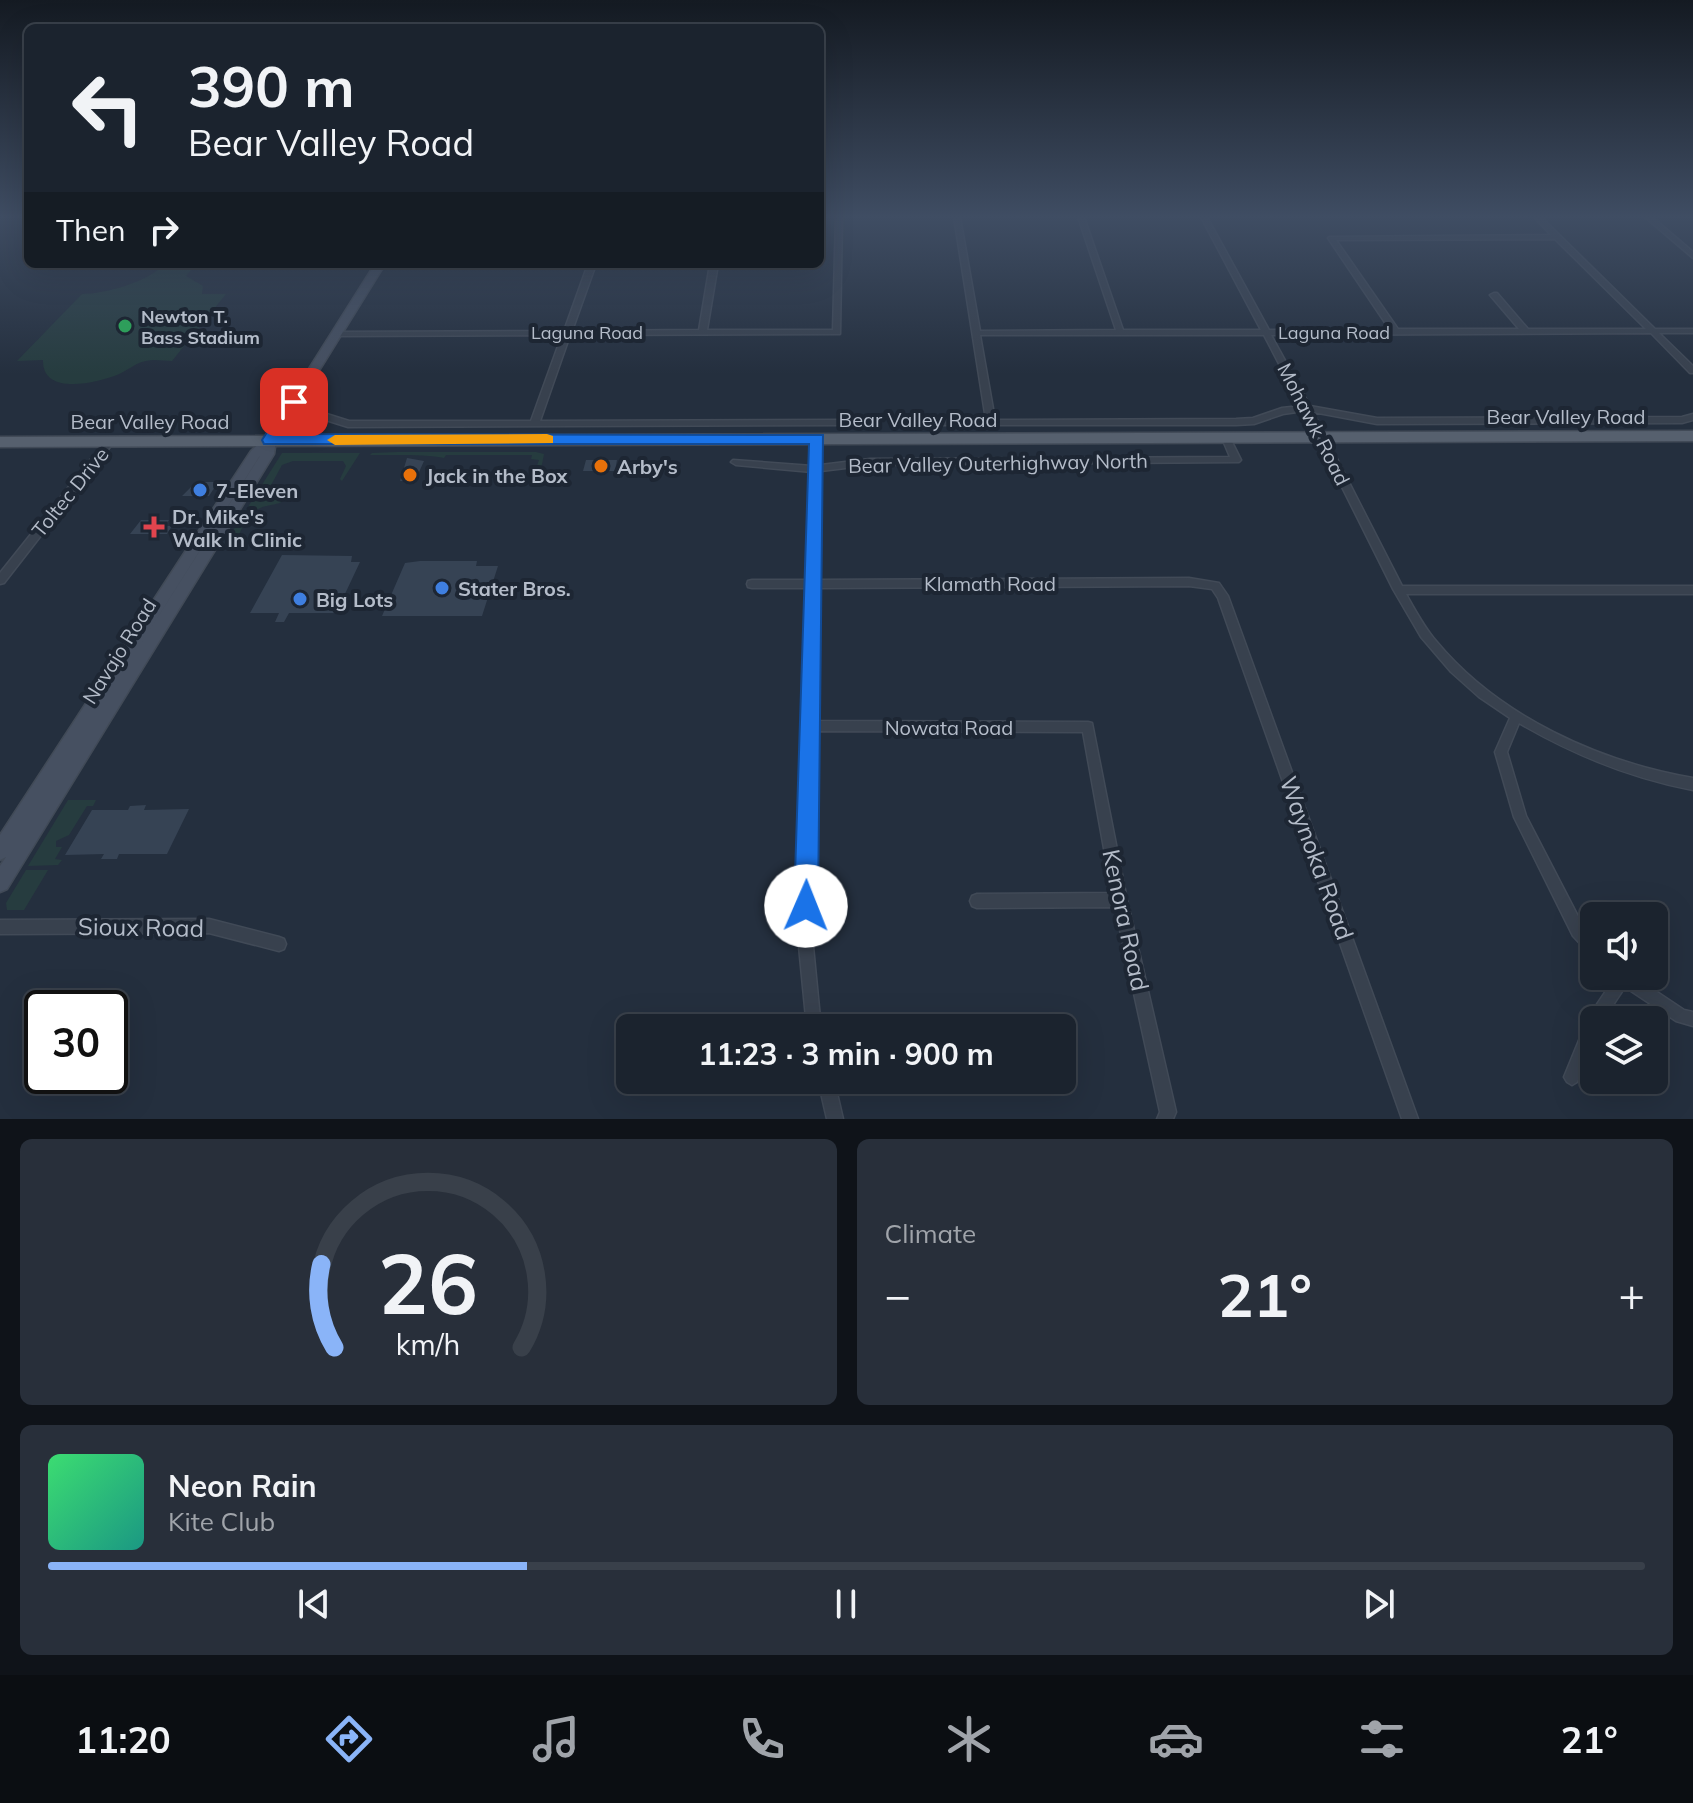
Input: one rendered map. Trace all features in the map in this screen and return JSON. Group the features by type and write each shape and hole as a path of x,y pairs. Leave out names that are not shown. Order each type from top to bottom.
{"main road":[{"name":"Navajo Road","path":"0,851 255,454 270,440 377,269"},
{"name":"Bear Valley Road","path":"0,442 1693,436"},
{"name":"Navajo Road","path":"0,883 268,454 270,440"}],"street":[{"path":"535,423 590,269"},
{"path":"703,332 713,269"},
{"name":"Laguna Road","path":"336,334 837,332 838,269"},
{"path":"966,269 991,423"},
{"path":"1099,269 1120,332"},
{"name":"Mohawk Road","path":"1232,269 1399,590 1432,644 1474,684 1516,716 1609,762 1647,775 1693,784"},
{"path":"1352,269 1395,331"},
{"path":"1589,269 1693,371"},
{"path":"1494,295 1525,331"},
{"name":"Laguna Road","path":"976,333 1693,331"},
{"path":"916,423 1236,422 1254,421 1282,411 1307,408 1377,421 1666,420 1693,417"},
{"path":"288,411 314,413 348,424 840,423"},
{"name":"Bear Valley Outerhighway North","path":"736,462 816,469 870,462 1236,460 1226,438"},
{"path":"813,1014 805,936 817,439"},
{"name":"Toltec Drive","path":"0,580 110,441"},
{"name":"Klamath Road","path":"752,584 1205,582 1215,586 1223,596"},
{"path":"1399,590 1693,590"},
{"name":"Waynoka Road","path":"1223,596 1410,1119"},
{"path":"1516,716 1501,752 1520,817 1580,933"},
{"name":"Nowata Road","path":"810,726 1088,727"},
{"name":"Kenora Road","path":"1088,727 1120,900 1166,1115"},
{"path":"977,901 1120,900"},
{"name":"Sioux Road","path":"0,927 209,926 279,944"},
{"path":"1641,990 1681,1016 1693,1019"},
{"path":"1572,1077 1580,1056"},
{"path":"829,1094 835,1119"}],"green space":[{"name":"Newton T. Bass Stadium","path":"192,269 186,276 203,286 202,294 226,294 172,361 143,362 108,378 72,384 51,379 45,371 43,360 17,361 82,294 125,286 156,271"},
{"path":"397,452 544,454 539,479 532,480 539,460 531,459 532,455 446,455 444,458 370,455"},
{"path":"282,453 360,453 342,481 340,479 346,466 343,461 293,461 282,465 270,487 293,489 292,493 286,500 252,513 239,535 244,540 263,542 229,543 229,537"},
{"path":"68,800 96,800 93,806 87,806 69,835 56,841 56,847 62,847 55,859 62,860 58,865 28,866"},
{"path":"26,870 48,870 24,910 7,910 6,903"}],"building":[{"name":"Jack in the Box","path":"407,458 424,461 415,481 400,481"},
{"name":"Arby's","path":"586,460 617,460 615,471 583,471"},
{"name":"7-Eleven","path":"196,482 218,482 209,496 182,496"},
{"name":"Dr. Mike's Walk In Clinic","path":"141,520 169,520 165,526 172,526 167,534 130,534"},
{"name":"Big Lots","path":"282,555 352,556 351,562 360,562 336,613 289,613 284,622 275,622 279,613 250,613"},
{"name":"Stater Bros.","path":"477,561 476,566 498,566 482,616 382,616 405,563"},
{"path":"146,805 144,810 189,809 167,854 119,854 117,859 101,859 104,854 65,855 92,810 128,810 130,806"}],"slow traffic":[{"path":"335,440 547,439"}],"place":[{"name":"Newton T. Bass Stadium","path":"125,326"},
{"name":"Arby's","path":"601,466"},
{"name":"Jack in the Box","path":"410,475"},
{"name":"7-Eleven","path":"200,490"},
{"name":"Dr. Mike's Walk In Clinic","path":"154,527"},
{"name":"Stater Bros.","path":"442,588"},
{"name":"Big Lots","path":"300,599"}],"route":[{"path":"294,402 270,440 817,439 806,906"}]}
